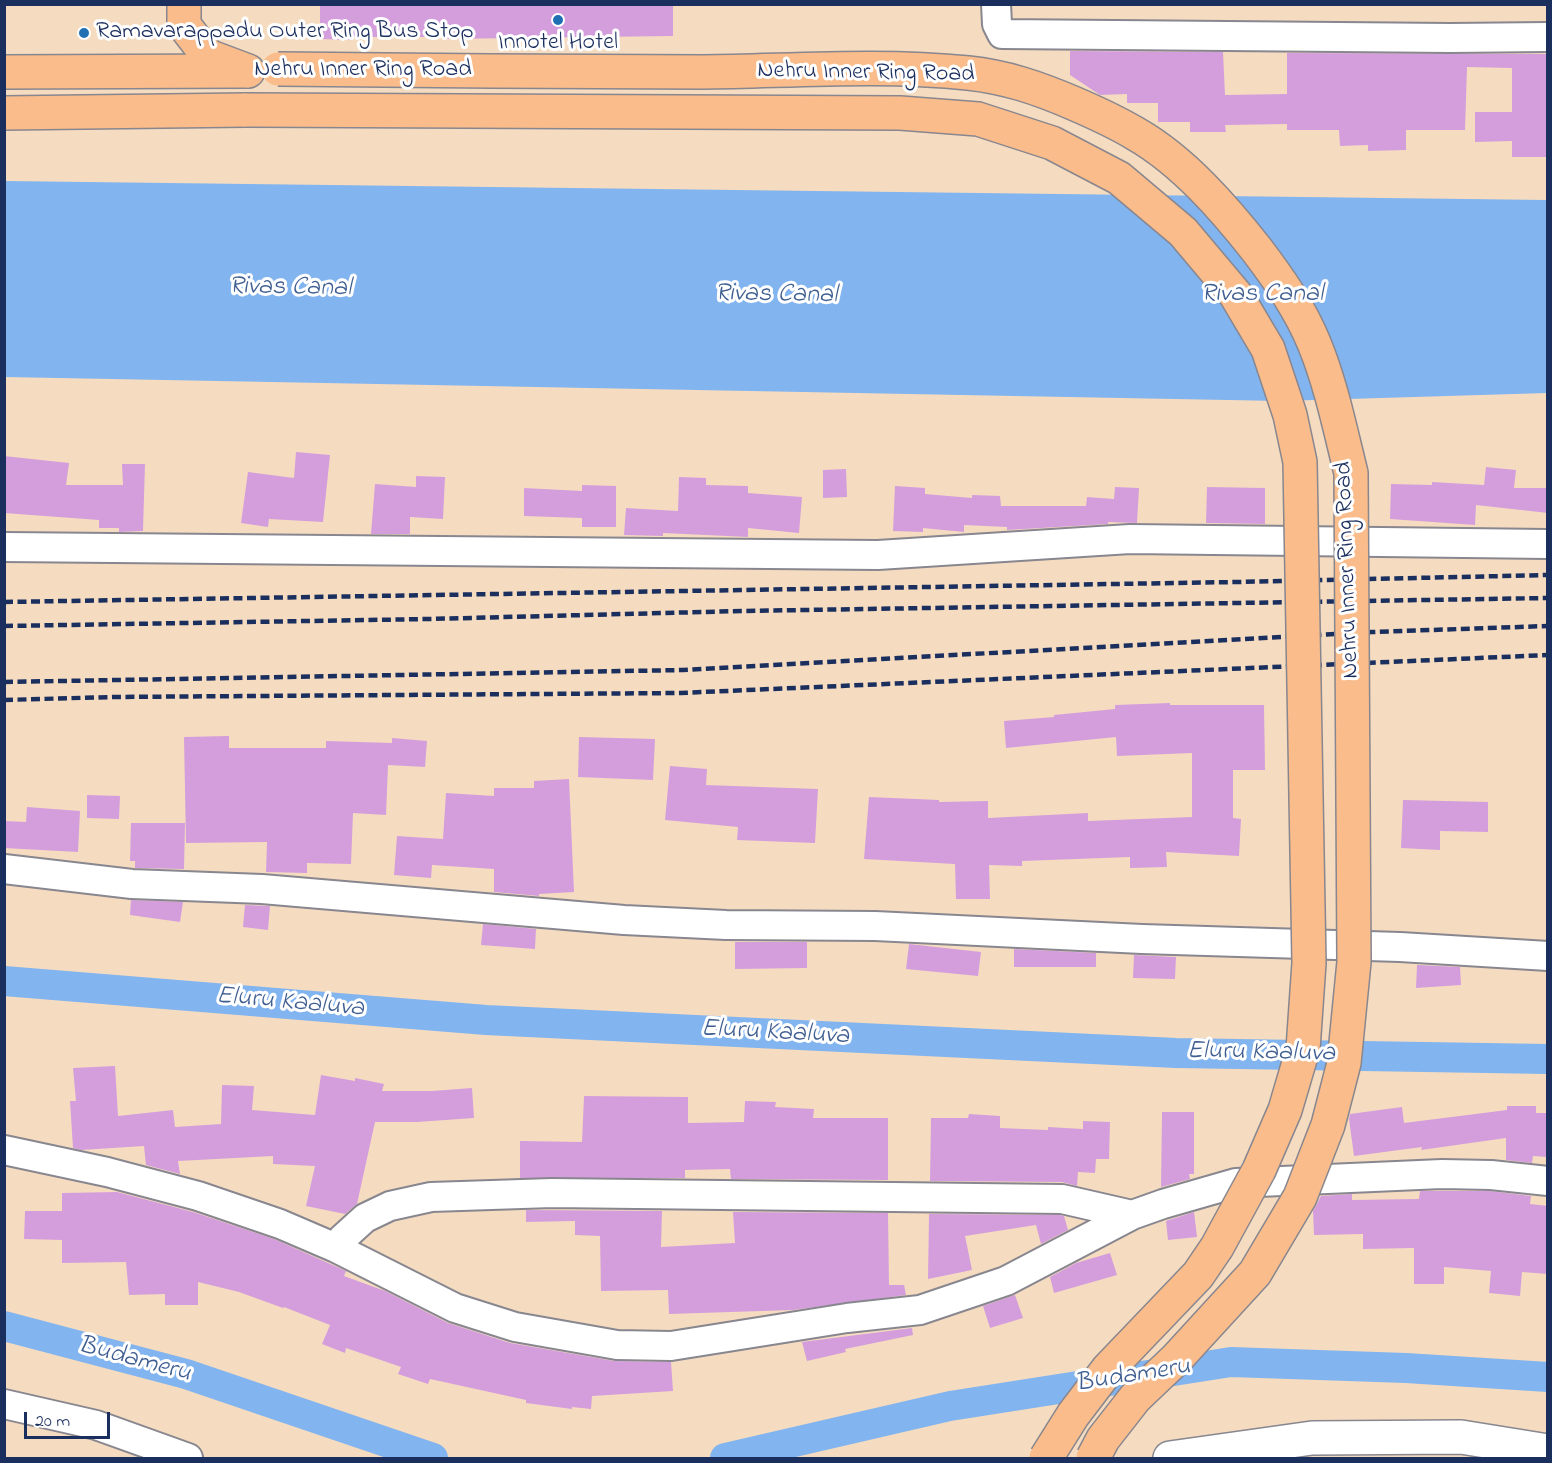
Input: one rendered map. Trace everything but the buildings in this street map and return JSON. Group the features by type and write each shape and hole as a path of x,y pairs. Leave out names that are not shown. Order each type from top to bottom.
{"main road":[{"path":"184,4 184,25 208,56 263,70"},
{"name":"Nehru Inner Ring Road","path":"4,72 263,70 707,72 870,69 969,73 1032,86 1087,109 1139,135 1175,163 1211,196 1284,284 1313,342 1333,400 1351,473 1354,962 1344,1063 1328,1125 1300,1197 1268,1253 1255,1273 1177,1358 1135,1398 1103,1440 1093,1458"},
{"name":"Nehru Inner Ring Road","path":"4,113 246,110 866,112 978,119 1052,143 1119,178 1183,232 1236,295 1268,350 1290,415 1300,462 1309,963 1303,1049 1285,1110 1259,1170 1217,1247 1198,1275 1108,1369 1073,1415 1046,1458"}],"street":[{"path":"996,4 997,24 1002,34 1548,37"},
{"path":"4,547 878,555 1130,539 1548,544"},
{"path":"4,869 132,884 262,889 624,920 726,925 875,926 1142,939 1400,947 1548,956"},
{"path":"4,1150 107,1172 198,1196 280,1224 336,1248 455,1308 514,1327 617,1345 671,1346 847,1318 920,1310 1006,1281 1132,1215 1236,1183 1442,1174 1491,1175 1548,1181"},
{"path":"336,1248 343,1238 365,1218 390,1206 431,1197 552,1193 1062,1200 1132,1215"},
{"path":"4,1404 96,1425 188,1458"},
{"path":"1170,1458 1461,1437 1548,1451"}],"water":[{"name":"Rivas Canal","path":"5,181 1547,200 1547,393 1281,401 5,377"}],"waterway":[{"name":"Eluru Kaaluva","path":"4,981 486,1020 1176,1053 1548,1059"},
{"name":"Budameru","path":"4,1326 186,1374 433,1458"},
{"name":"Budameru","path":"725,1458 950,1406 1231,1362 1406,1368 1548,1377"}],"railway":[{"path":"4,602 1548,575"},
{"path":"4,626 1548,598"},
{"path":"4,682 683,670 1372,632 1548,626"},
{"path":"4,700 112,697 680,693 1548,655"}],"place":[{"name":"Innotel Hotel","path":"558,20"},
{"name":"Ramavarappadu Outer Ring Bus Stop","path":"84,33"}]}
